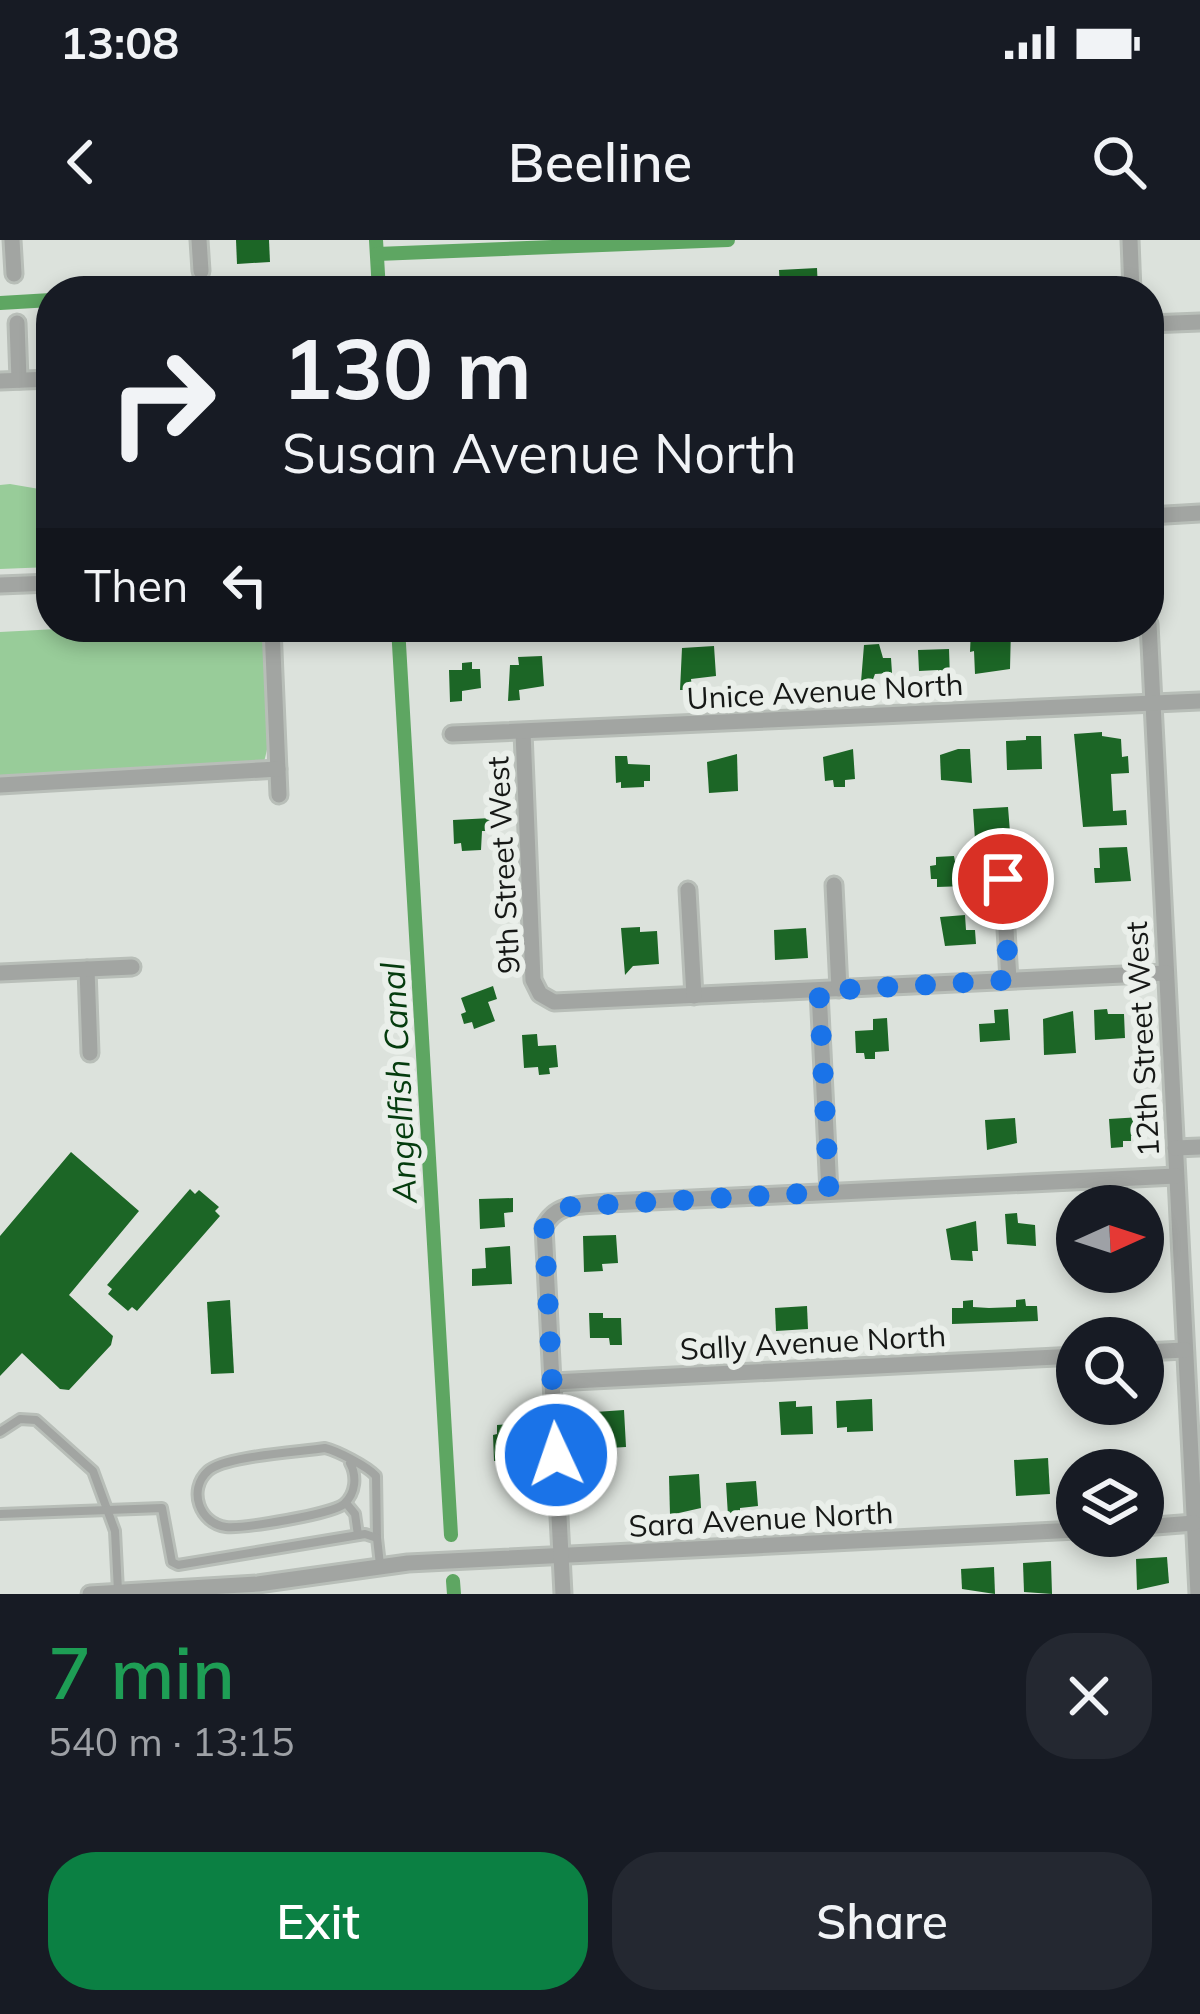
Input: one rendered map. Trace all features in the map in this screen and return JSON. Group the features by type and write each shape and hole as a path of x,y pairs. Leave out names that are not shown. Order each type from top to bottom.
{"street":[{"path":"12,240 14,274"},
{"path":"199,240 201,272"},
{"path":"1130,240 1131,276"},
{"path":"1164,323 1200,322"},
{"path":"17,323 19,380"},
{"path":"0,381 36,379"},
{"path":"1164,514 1200,513"},
{"path":"0,585 36,584"},
{"path":"273,642 279,796"},
{"name":"12th Street West","path":"1150,642 1198,1594"},
{"name":"Unice Avenue North","path":"452,734 1200,700"},
{"name":"9th Street West","path":"523,732 533,980 540,994 554,1002 694,996"},
{"path":"0,785 278,769"},
{"path":"1003,879 1009,980"},
{"path":"834,885 839,989"},
{"path":"688,890 694,996 1166,973"},
{"path":"0,973 132,968"},
{"path":"87,969 90,1054"},
{"path":"819,991 829,1192"},
{"path":"1175,1148 1200,1147"},
{"path":"563,1594 544,1227 551,1213 586,1205 1176,1176"},
{"path":"1164,1351 1185,1350"},
{"name":"Sally Avenue North","path":"553,1382 1056,1357"},
{"path":"1164,1525 1194,1523"},
{"name":"Sara Avenue North","path":"90,1594 298,1586 380,1566 1056,1531"}],"lane":[{"path":"0,1432 20,1419 36,1420 93,1471 115,1531 115,1593"},
{"path":"325,1448 350,1463 355,1481 346,1503 338,1508 229,1528 206,1518 197,1496 201,1480 219,1465 325,1448"},
{"path":"350,1463 361,1463 376,1476 380,1566"},
{"path":"346,1503 356,1518 358,1535"},
{"path":"0,1514 162,1508 172,1562 178,1565 358,1535 377,1538"}],"green space":[{"path":"0,485 36,488 36,568 0,569"},
{"path":"36,630 36,642 262,642 275,688 264,762 0,780 0,632"}],"building":[{"path":"236,240 269,240 270,262 237,264"},
{"path":"817,268 817,276 779,276 779,270"},
{"path":"970,642 1011,642 1010,669 975,674 974,651 970,652"},
{"path":"879,644 883,658 891,658 892,673 875,674 872,682 861,682 864,645"},
{"path":"714,646 716,676 691,679 692,690 680,690 682,648"},
{"path":"949,649 950,679 938,679 938,670 919,671 918,650"},
{"path":"542,656 544,686 519,690 520,700 508,701 510,665 519,665 518,657"},
{"path":"472,662 472,669 480,669 481,688 462,691 462,701 450,702 449,670 462,670 462,663"},
{"path":"1102,732 1102,736 1121,739 1122,757 1128,756 1129,773 1111,774 1113,811 1126,810 1127,825 1083,827 1074,734"},
{"path":"1026,736 1041,736 1042,769 1007,770 1006,741 1026,740"},
{"path":"853,749 855,779 845,780 845,787 825,781 823,757"},
{"path":"970,749 972,783 941,780 940,755"},
{"path":"737,754 738,791 709,793 707,762"},
{"path":"615,756 627,756 628,764 650,765 650,781 644,781 644,787 621,788 621,782 616,783"},
{"path":"1008,807 1010,832 988,833 988,840 975,840 973,809"},
{"path":"491,818 492,831 482,831 481,850 462,851 461,843 454,844 453,820"},
{"path":"1127,847 1131,881 1095,883 1099,848"},
{"path":"954,856 957,873 966,872 966,886 937,887 930,866 936,865 936,857"},
{"path":"965,915 966,930 975,930 976,944 945,946 940,917"},
{"path":"640,927 640,932 657,931 659,964 633,966 625,975 621,928"},
{"path":"806,928 808,958 775,960 774,930"},
{"path":"493,986 497,999 488,1002 495,1021 474,1029 472,1022 464,1024 461,998"},
{"path":"1008,1009 1010,1040 980,1042 979,1024 995,1023 994,1010"},
{"path":"1107,1009 1108,1014 1124,1014 1125,1038 1095,1040 1094,1010"},
{"path":"1073,1011 1076,1053 1044,1055 1043,1019"},
{"path":"887,1018 889,1051 875,1052 875,1059 856,1053 855,1031 873,1030 873,1019"},
{"path":"537,1034 538,1046 556,1045 558,1067 549,1068 550,1074 539,1075 538,1067 524,1068 522,1035"},
{"path":"1141,1117 1142,1136 1131,1136 1123,1147 1111,1148 1109,1119"},
{"path":"1015,1118 1017,1143 987,1150 985,1120"},
{"path":"71,1152 139,1211 69,1295 113,1336 111,1345 69,1390 60,1389 22,1353 0,1376 0,1236"},
{"path":"190,1189 195,1194 199,1190 219,1207 215,1211 220,1216 137,1311 132,1307 128,1311 108,1294 112,1289 107,1285"},
{"path":"513,1198 513,1212 504,1213 505,1227 480,1229 479,1199"},
{"path":"1017,1213 1018,1223 1035,1225 1036,1246 1007,1244 1005,1214"},
{"path":"976,1221 978,1251 972,1251 973,1261 951,1260 946,1229"},
{"path":"616,1235 618,1263 602,1264 603,1271 584,1272 583,1236"},
{"path":"510,1246 512,1284 472,1286 472,1269 486,1268 485,1248"},
{"path":"1025,1299 1026,1306 1037,1306 1038,1321 952,1324 952,1308 963,1308 963,1301 989,1308 1016,1307 1016,1300"},
{"path":"230,1300 234,1373 211,1374 207,1302"},
{"path":"807,1306 808,1329 776,1331 775,1308"},
{"path":"589,1313 621,1318 622,1345 610,1345 609,1338 590,1338"},
{"path":"872,1399 873,1431 837,1428 836,1401"},
{"path":"796,1401 796,1407 812,1406 813,1434 781,1435 779,1402"},
{"path":"624,1410 626,1447 591,1449 590,1428 582,1428 581,1413"},
{"path":"523,1423 519,1460 494,1461 497,1425"},
{"path":"1048,1458 1050,1494 1016,1496 1014,1460"},
{"path":"699,1474 701,1508 670,1515 669,1476"},
{"path":"756,1481 758,1506 740,1508 740,1515 728,1516 726,1483"},
{"path":"1167,1557 1169,1583 1137,1590 1136,1559"},
{"path":"1051,1561 1052,1594 1024,1592 1023,1563"},
{"path":"994,1567 995,1594 962,1589 961,1569"}],"waterway":[{"name":"Angelfish Canal","path":"376,240 378,276"},
{"path":"377,254 728,240"},
{"path":"0,303 36,301"},
{"name":"Angelfish Canal","path":"399,642 451,1535"},
{"name":"Angelfish Canal","path":"453,1581 454,1594"}],"route":[{"path":"556,1455 544,1227 551,1213 564,1207 829,1192 819,991 1009,980 1003,879"}]}
